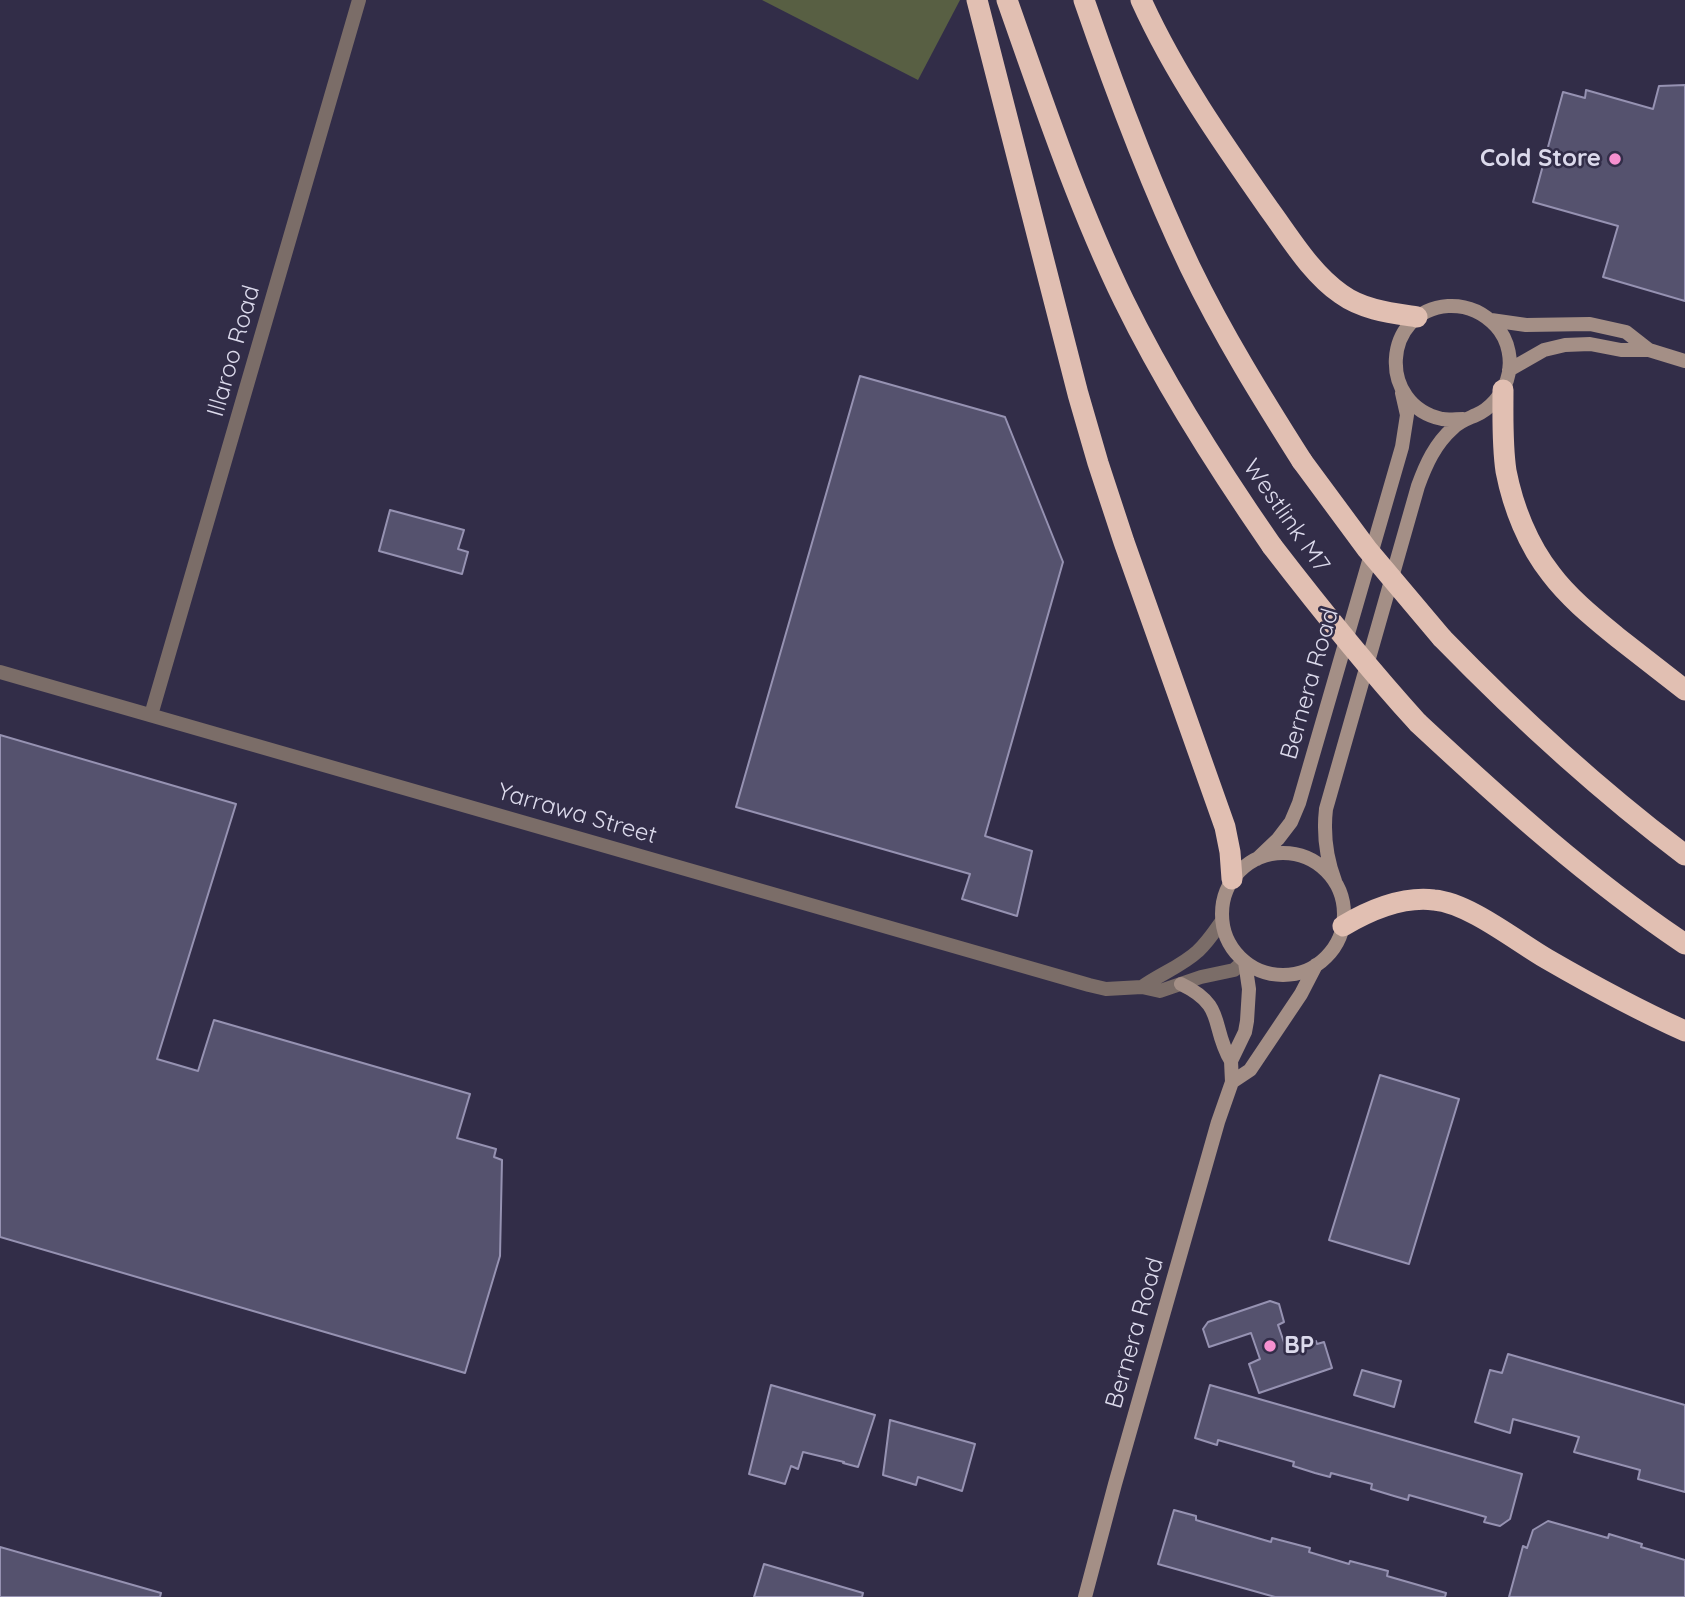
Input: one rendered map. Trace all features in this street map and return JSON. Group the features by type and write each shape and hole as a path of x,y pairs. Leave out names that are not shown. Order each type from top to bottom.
{"highway":[{"path":"977,0 1098,463 1225,827 1232,879"},
{"name":"Westlink M7","path":"1007,0 1083,211 1125,302 1176,398 1229,484 1272,546 1349,644 1418,723 1578,866 1685,944"},
{"name":"Westlink M7","path":"1084,0 1148,173 1191,268 1244,369 1302,461 1367,549 1442,638 1501,699 1570,763 1685,855"},
{"path":"1141,0 1158,38 1193,98 1304,258 1327,283 1344,296 1364,306 1417,317"},
{"path":"1506,380 1506,470 1522,523 1535,550 1569,596 1685,690"},
{"path":"1343,926 1362,915 1407,900 1453,903 1588,982 1685,1031"}],"main road":[{"path":"1457,306 1480,313 1491,320 1500,331 1510,356 1506,380 1496,400 1486,409 1463,419 1444,420 1426,414 1411,402 1400,387 1395,362 1401,337 1417,317 1432,309 1457,306"},
{"path":"1491,320 1526,325 1591,324 1626,332 1649,350"},
{"path":"1506,380 1544,350 1564,345 1590,344 1621,350 1649,350 1685,360"},
{"name":"Bernera Road","path":"1257,859 1291,822 1313,758 1402,447 1407,415 1400,387"},
{"name":"Bernera Road","path":"1335,881 1327,857 1326,809 1418,486 1429,458 1443,437 1463,419"},
{"path":"1274,854 1292,854 1308,858 1323,868 1335,881 1344,910 1343,926 1329,955 1317,965 1293,974 1280,975 1268,973 1244,961 1233,949 1222,921 1223,899 1232,879 1257,859 1274,854"},
{"name":"Bernera Road","path":"1085,1597 1232,1082 1231,1060 1245,1032 1249,989 1244,961"},
{"name":"Bernera Road","path":"1232,1082 1250,1070 1301,994 1317,965"},
{"path":"1181,984 1201,995 1212,1008 1225,1050 1231,1060"}],"street":[{"name":"Illaroo Road","path":"151,715 359,0"},
{"name":"Yarrawa Street","path":"0,672 1106,989 1142,987 1160,991 1234,970 1244,961"},
{"name":"Yarrawa Street","path":"1142,987 1199,950 1222,921"}],"green space":[{"path":"762,0 960,0 918,80"}],"building":[{"name":"Cold Store","path":"1685,85 1685,301 1603,277 1618,226 1533,202 1563,92 1585,98 1586,90 1653,109 1659,86"},
{"path":"860,376 1005,417 1063,562 985,836 1032,851 1017,916 962,899 970,874 736,807"},
{"path":"390,510 464,530 458,549 468,552 462,574 379,551"},
{"path":"0,735 236,804 157,1059 198,1071 214,1020 470,1094 457,1138 496,1149 494,1157 502,1160 500,1256 465,1373 0,1237"},
{"path":"1380,1075 1459,1099 1409,1264 1329,1240"},
{"name":"BP","path":"1270,1301 1279,1304 1284,1322 1278,1325 1287,1351 1316,1341 1317,1344 1324,1342 1332,1368 1259,1393 1249,1364 1260,1359 1251,1333 1209,1347 1203,1329 1208,1322"},
{"path":"1508,1354 1685,1405 1685,1492 1638,1479 1640,1470 1574,1452 1579,1437 1513,1419 1510,1433 1475,1422 1490,1370 1502,1373"},
{"path":"1362,1370 1401,1381 1394,1407 1354,1395"},
{"path":"771,1385 875,1415 858,1467 803,1452 798,1469 791,1466 785,1484 749,1474"},
{"path":"1210,1385 1522,1474 1510,1519 1500,1526 1484,1522 1486,1517 1409,1495 1408,1500 1394,1496 1371,1489 1372,1484 1331,1473 1330,1477 1315,1473 1293,1466 1294,1462 1218,1440 1217,1445 1195,1438"},
{"path":"890,1420 975,1444 962,1491 918,1477 916,1485 883,1475"},
{"path":"1174,1510 1196,1516 1196,1520 1271,1542 1272,1538 1310,1548 1309,1552 1349,1564 1350,1561 1388,1571 1387,1576 1446,1593 1445,1597 1275,1597 1158,1564"},
{"path":"1548,1521 1608,1538 1609,1534 1685,1560 1685,1597 1509,1597 1523,1546 1527,1548 1533,1530"},
{"path":"0,1547 161,1593 160,1597 0,1597"},
{"path":"764,1564 863,1593 862,1597 754,1597"}],"place":[{"name":"Cold Store","path":"1615,159"},
{"name":"BP","path":"1270,1346"}]}
